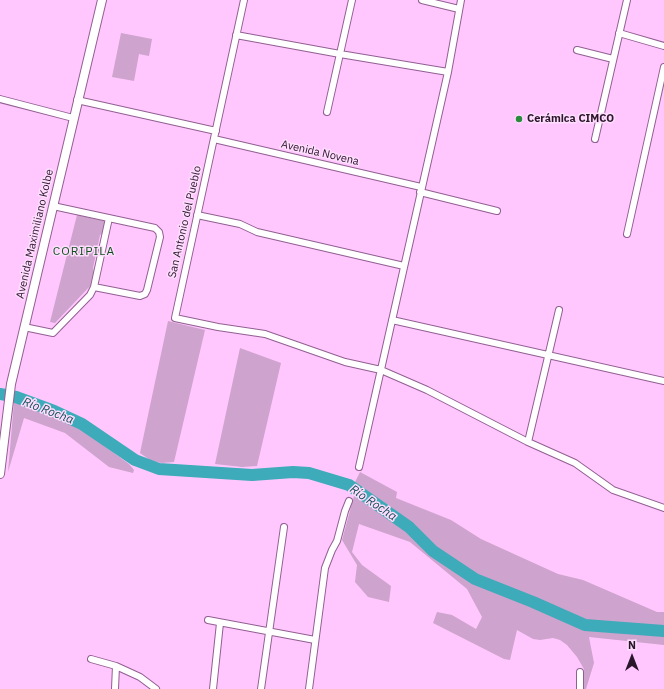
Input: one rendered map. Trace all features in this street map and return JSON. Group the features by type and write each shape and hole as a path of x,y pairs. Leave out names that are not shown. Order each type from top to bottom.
{"main road":[{"name":"Avenida Maximiliano Kolbe","path":"0,474 11,384 77,100 102,0"}],"street":[{"name":"San Antonio del Pueblo","path":"244,0 174,318 218,327 265,334 345,362 381,370"},
{"path":"326,112 352,0"},
{"path":"422,0 460,9"},
{"path":"359,467 420,189 448,72 461,0"},
{"path":"595,139 618,33 627,0"},
{"path":"618,33 664,46"},
{"path":"236,35 448,72"},
{"path":"577,50 613,59"},
{"path":"626,234 664,67"},
{"path":"0,99 73,118"},
{"path":"77,100 216,131"},
{"name":"Avenida Novena","path":"214,139 420,189 497,211"},
{"path":"52,206 155,228 159,232 160,237 148,290 144,294 140,296 94,287"},
{"path":"197,215 240,224 256,232 404,266"},
{"path":"24,327 53,333 90,295 94,287 109,218"},
{"path":"528,442 559,310"},
{"path":"392,320 664,381"},
{"path":"381,370 427,390 528,442 575,463 613,490 664,508"},
{"path":"309,689 325,568 337,541 349,501"},
{"path":"261,689 284,527"},
{"path":"208,620 315,640"},
{"path":"213,689 220,623"},
{"path":"91,659 116,666 140,677 156,689"},
{"path":"116,666 116,689"},
{"path":"580,672 580,689"}],"shaded area":[{"path":"121,33 152,39 149,56 139,54 134,81 112,77"},
{"path":"77,215 105,221 103,233 100,235 91,285 55,323 50,322"},
{"path":"168,321 205,330 174,462 161,463 150,460 140,453"},
{"path":"240,348 281,363 257,466 242,467 215,464"},
{"path":"14,402 28,406 80,428 129,464 134,470 133,473 109,467 65,433 24,418 8,472"},
{"path":"360,472 397,492 396,498 451,520 481,539 558,574 583,580 657,612 664,612 664,629 584,622 478,576 436,550 414,526 354,484"},
{"path":"354,496 413,536 428,553 472,582 585,629 664,636 664,645 589,637 594,663 586,689 584,689 584,669 577,657 567,645 560,640 553,638 540,640 533,639 517,630 510,660 504,659 433,623 437,612 452,615 476,629 482,617 467,589 410,542 359,524 352,552 362,565 391,586 389,602 368,597 355,582 357,565 342,540"}],"waterway":[{"name":"Río Rocha","path":"0,394 16,397 54,411 82,424 135,460 159,469 252,475 293,472 309,473 349,485 409,527 433,551 475,579 585,625 664,631"}],"place":[{"name":"Cerámica CIMCO","path":"519,119"}],"district":[{"name":"CORIPILA","path":"84,252"}]}
